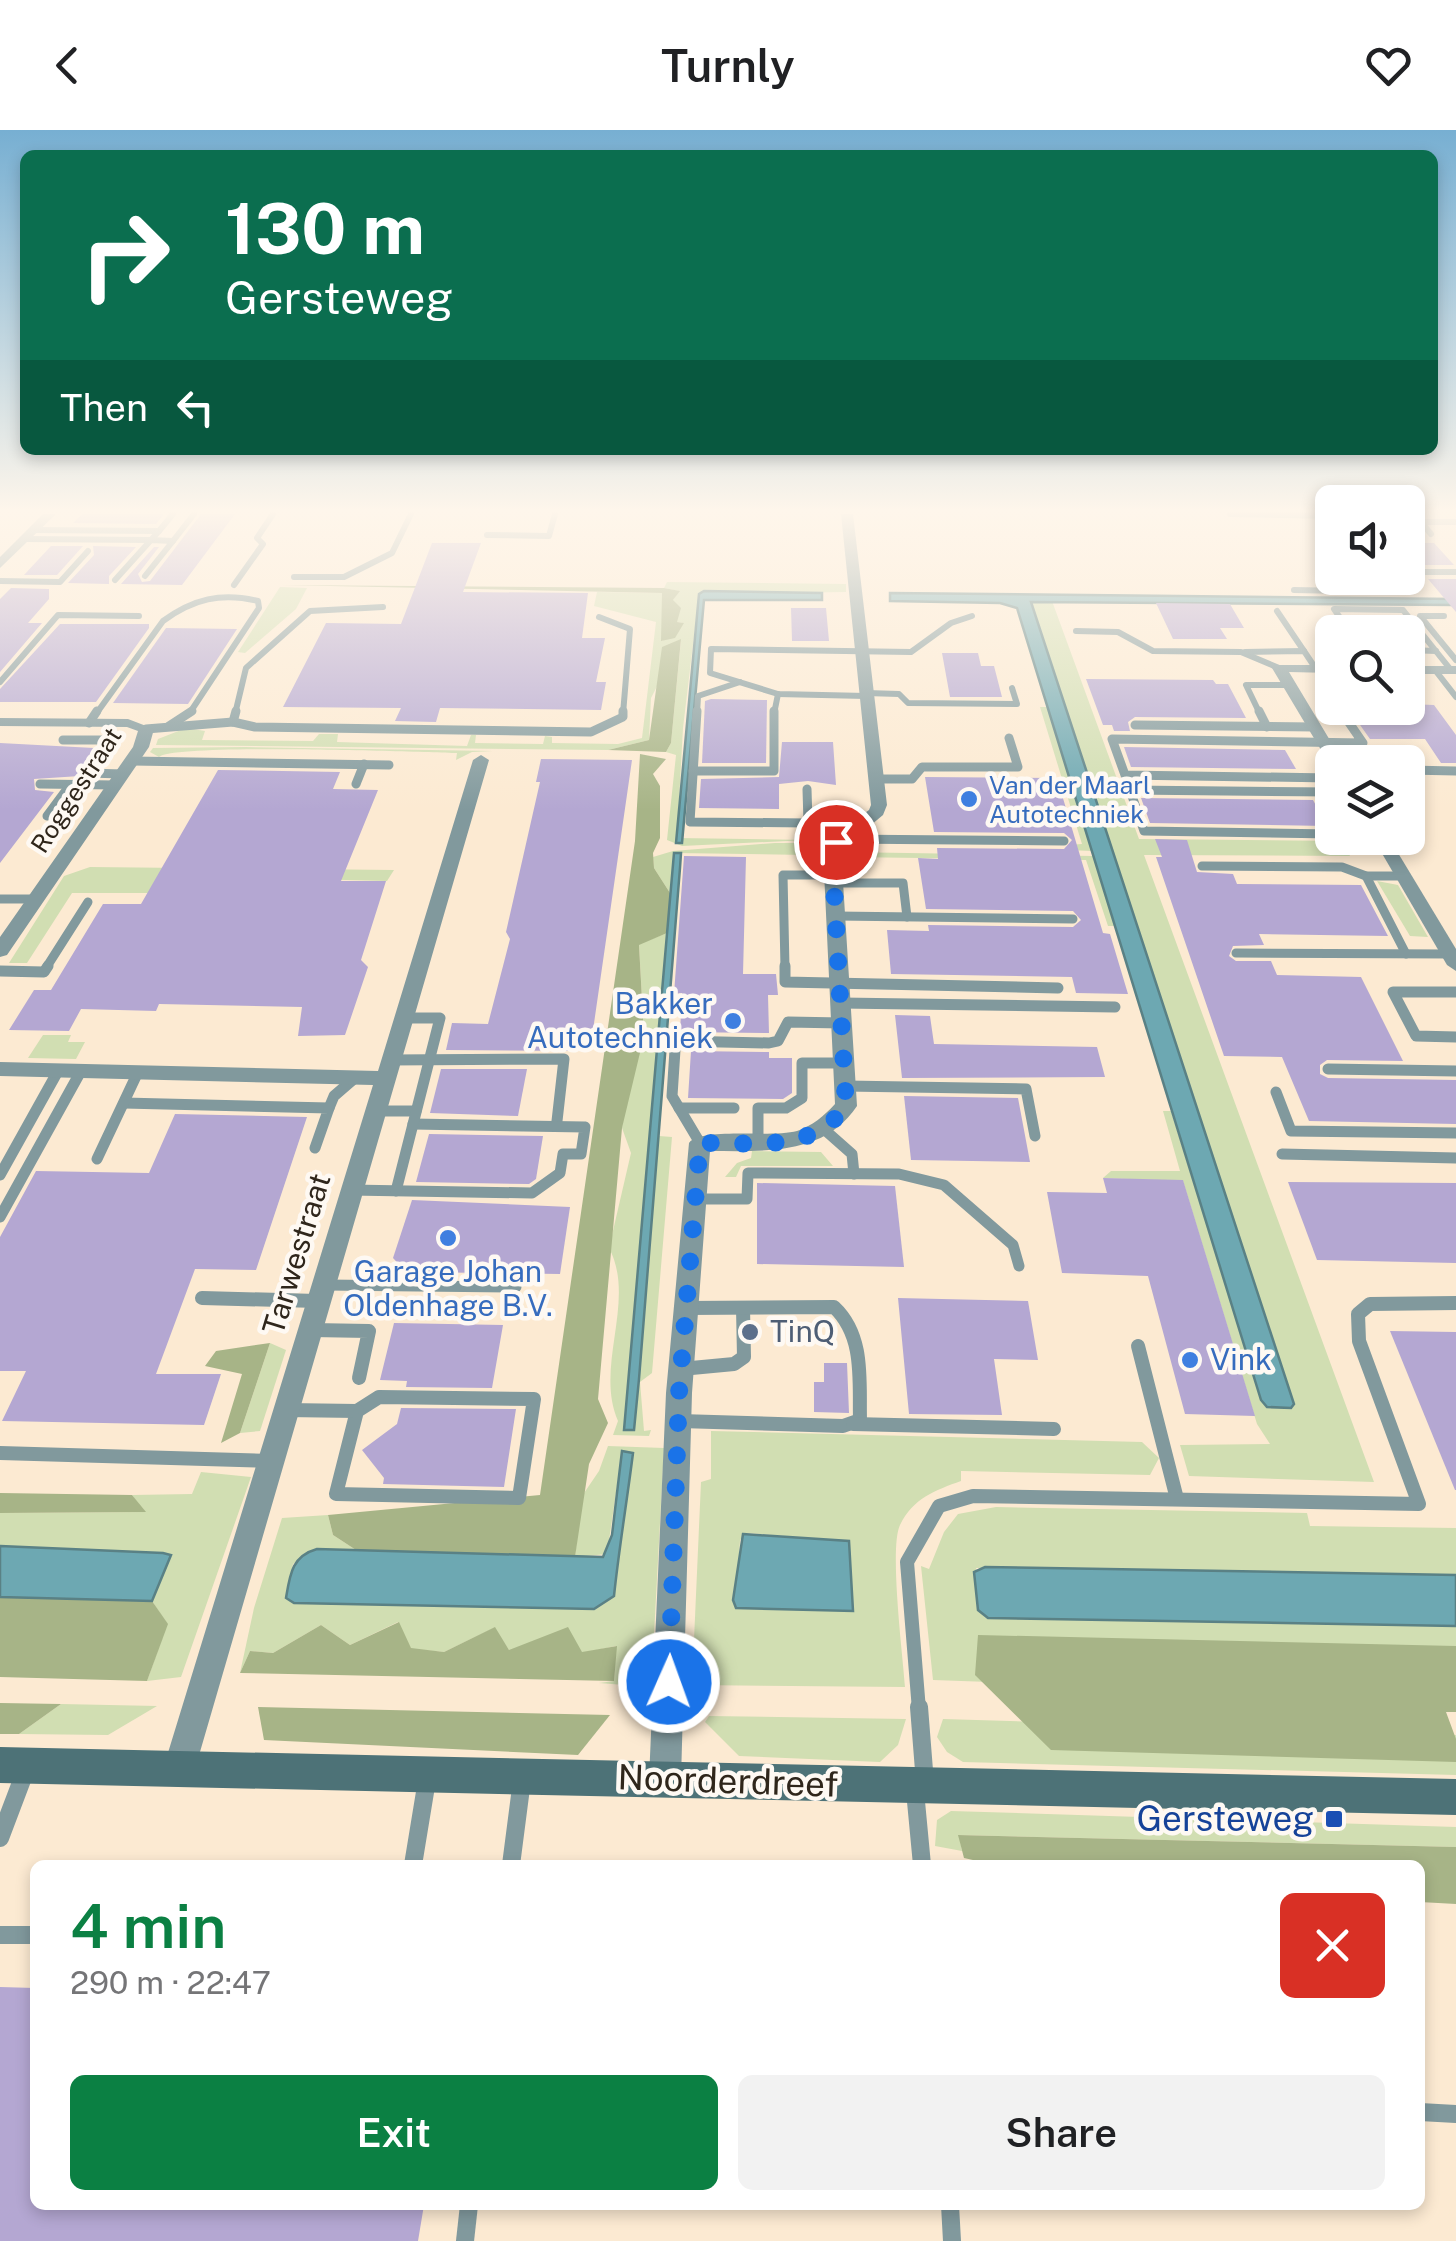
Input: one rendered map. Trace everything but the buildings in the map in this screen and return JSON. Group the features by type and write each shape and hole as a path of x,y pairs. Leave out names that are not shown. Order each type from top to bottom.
{"street":[{"path":"665,1779 678,1421 700,1143 792,1142 826,1130 846,1106 833,846 878,812 856,613"},
{"path":"1425,668 1451,663"},
{"path":"1279,668 1315,669"},
{"path":"1279,668 1326,745"},
{"name":"Roggestraat","path":"0,722 128,723 155,728 0,951"},
{"name":"Tarwestraat","path":"178,1769 481,760"},
{"path":"1391,855 1450,947"},
{"path":"0,1069 356,1077 387,1069"},
{"name":"Noorderdreef","path":"14,1765 1456,1797"}],"lane":[{"path":"89,723 163,621 174,613"},
{"path":"155,728 192,712 256,613"},
{"path":"233,722 246,668 308,613"},
{"path":"1279,613 1304,652 1315,661"},
{"path":"0,682 58,615 139,616"},
{"path":"972,616 948,621 922,650 711,649 710,673 778,694 899,694 908,703 1018,704 1012,688"},
{"path":"1444,616 1420,616 1451,663 1456,697"},
{"path":"155,728 233,722 254,728 591,732 622,717 630,629 600,618"},
{"path":"1076,631 1118,632 1153,651 1304,652"},
{"path":"1425,637 1451,663"},
{"path":"1425,651 1436,651"},
{"path":"1241,652 1279,668"},
{"path":"740,682 698,696 690,822 808,823 841,838 1064,841"},
{"path":"1268,726 1246,685 1289,685"},
{"path":"693,771 774,772 774,698 778,694"},
{"path":"1135,725 1315,727"},
{"path":"1315,778 1125,775 1112,739 1362,743 1350,725"},
{"path":"876,779 912,779 922,766 1018,767 1009,738"},
{"path":"63,740 107,743 88,773 389,765"},
{"path":"356,784 364,764"},
{"path":"1425,770 1456,771"},
{"path":"40,784 70,784 123,773"},
{"path":"47,816 70,784"},
{"path":"806,789 808,823"},
{"path":"1315,792 1130,790 1144,831 1315,834"},
{"path":"1202,866 1342,868 1366,876 1404,876"},
{"path":"907,917 903,883 783,875 785,982 841,1003 1115,1007"},
{"path":"1366,876 1406,954"},
{"path":"0,899 36,899"},
{"path":"0,971 44,972 88,902"},
{"path":"836,916 1073,919"},
{"path":"1236,953 1406,954 1450,947"},
{"path":"700,1143 672,1096 676,1045 778,1041 788,1022 841,1003 1058,988"},
{"path":"1456,992 1392,992 1416,1036 1456,1037"},
{"path":"396,1191 440,1018 402,1018"},
{"path":"387,1069 429,1060 564,1059 557,1121"},
{"path":"758,1142 758,1108 786,1108 802,1098 802,1063 844,1075 1026,1089 1035,1136"},
{"path":"1328,1069 1456,1071"},
{"path":"0,1175 58,1071"},
{"path":"0,1216 81,1071"},
{"path":"97,1159 138,1072"},
{"path":"315,1148 334,1096 356,1077"},
{"path":"1276,1092 1291,1131 1456,1133"},
{"path":"124,1102 328,1108"},
{"path":"679,1108 734,1108"},
{"path":"350,1190 532,1192 560,1173 563,1154 581,1154 585,1128 414,1118 374,1111"},
{"path":"826,1130 852,1154 854,1174"},
{"path":"1282,1154 1456,1158"},
{"path":"695,1200 748,1198 748,1173 899,1174 944,1186 988,1219 1013,1245 1020,1266"},
{"path":"202,1298 516,1288"},
{"path":"922,1860 907,1562 939,1506 973,1496 1419,1504 1359,1341 1358,1314 1370,1304 1456,1303"},
{"path":"686,1308 834,1307 846,1316 856,1344 860,1420 852,1424"},
{"path":"681,1369 712,1368 744,1357 742,1308"},
{"path":"308,1330 369,1331 359,1378"},
{"path":"1138,1346 1178,1499"},
{"path":"285,1410 357,1410 379,1396 534,1400 519,1498 336,1494 357,1410"},
{"path":"678,1421 1054,1428"},
{"path":"0,1453 269,1461"},
{"path":"0,1838 14,1765"},
{"path":"414,1860 428,1774"},
{"path":"513,1860 522,1776"},
{"path":"0,1935 30,1936"},
{"path":"1425,2113 1455,2118"},
{"path":"465,2241 468,2210"},
{"path":"950,2210 952,2241"}],"green space":[{"path":"264,613 292,613 245,653 238,652"},
{"path":"619,613 662,613 662,641 683,623 677,622 675,613 697,613 683,728 677,838 808,840 682,846 667,840 676,755 666,752 671,743 681,640 651,698 649,740 608,750 156,745 158,739 186,728 205,731 202,740 313,741 319,734 338,734 337,742 467,746 471,735 476,735 475,743 543,744 545,736 552,737 552,743 618,744 642,738 656,622"},
{"path":"662,613 680,613 677,622 684,623 675,638 661,641"},
{"path":"1035,613 1056,613 1139,839 1315,841 1315,855 1350,856 1144,855 1374,1482 1189,1476 1180,1445 1270,1444 1257,1424 1183,1181 1103,1178 1111,1171 1180,1171 1163,1111 1171,1111 1261,1400 1294,1404"},
{"path":"681,639 671,743 666,752 608,750 649,740 662,647"},
{"path":"1040,707 1047,707 1092,851 1068,850 1068,845 1082,844"},
{"path":"153,748 493,751 472,752 456,760 457,753 396,751 206,750 159,757 150,752"},
{"path":"640,754 666,759 653,774 660,786 660,838 653,853 654,868 670,893 667,933 639,945 644,1036 622,1128 598,1399 608,1423 589,1464 575,1557 356,1550 333,1535 328,1515 540,1495 635,841"},
{"path":"807,843 806,855 675,853 670,893 654,868 653,857 673,851"},
{"path":"844,852 1093,856 1115,926 1108,926 1086,860 845,857"},
{"path":"90,867 394,870 387,881 224,877 215,893 72,893 27,963 9,963 64,876"},
{"path":"1377,881 1398,885 1428,937 1410,936"},
{"path":"667,933 659,1030 666,1031 659,1136 672,1137 652,1373 640,1382 644,1431 651,1430 649,1436 613,1435 618,1421 610,1378 619,1290 609,1248 631,1153 622,1128 627,1067 644,1036 639,944"},
{"path":"43,1035 71,1035 68,1042 85,1042 76,1059 28,1058"},
{"path":"752,1151 821,1152 833,1166 741,1166 736,1177 725,1177 737,1163 751,1158"},
{"path":"270,1343 286,1350 260,1431 240,1433"},
{"path":"270,1343 240,1433 221,1443 242,1374 205,1366 216,1351"},
{"path":"711,1431 1142,1442 1159,1458 1150,1475 961,1471 961,1481 918,1502 905,1516 897,1537 896,1578 905,1687 692,1685 701,1482 711,1479","holes":["747,1533 849,1541 853,1611 736,1608 740,1540"]},
{"path":"608,1446 664,1448 652,1672 624,1685 599,1683 614,1681 616,1646 582,1653 509,1650 494,1628 444,1652 411,1649 398,1622 350,1645 321,1625 273,1653 250,1651 240,1673 254,1608 282,1518 328,1515 333,1535 356,1550 317,1549 293,1564 286,1598 294,1603 594,1609 614,1596 632,1453 622,1452 607,1554 575,1557 582,1496 599,1471"},
{"path":"201,1472 251,1477 181,1677 147,1681 167,1624 152,1601 171,1555 0,1546 0,1513 144,1512 132,1495 192,1494"},
{"path":"0,1493 132,1495 146,1512 0,1513"},
{"path":"996,1507 1307,1513 1310,1526 1456,1528 1456,1575 976,1568 988,1618 1456,1626 1456,1698 933,1680 921,1566 929,1569 944,1532 958,1514"},
{"path":"0,1597 152,1601 168,1624 147,1681 0,1677"},
{"path":"399,1622 411,1648 444,1652 495,1627 509,1650 568,1627 582,1652 617,1646 614,1681 240,1673 250,1651 273,1653 321,1625 350,1645"},
{"path":"978,1635 1456,1646 1456,1712 1446,1712 1456,1739 1456,1762 1051,1750 975,1675"},
{"path":"0,1703 61,1704 19,1734 0,1734"},
{"path":"61,1704 157,1706 108,1735 19,1734"},
{"path":"258,1707 610,1715 578,1755 264,1740"},
{"path":"709,1716 906,1719 898,1745 880,1762 739,1756 705,1722"},
{"path":"943,1719 1456,1735 1456,1775 963,1762 947,1752 937,1737"},
{"path":"951,1811 1456,1827 1456,1847 959,1835 962,1851 935,1846 937,1820"},
{"path":"958,1835 1456,1847 1456,1904 1425,1902 1425,1860 964,1858"}],"water":[{"path":"697,613 703,613 682,843 676,843"},
{"path":"1018,613 1034,613 1294,1404 1291,1408 1267,1407 1261,1400"},
{"path":"674,853 681,853 639,1379 634,1430 624,1430"},
{"path":"622,1451 633,1453 614,1596 594,1609 294,1603 286,1598 297,1561 317,1549 603,1557 612,1535"},
{"path":"743,1534 849,1541 853,1611 736,1608 733,1600"},
{"path":"0,1546 171,1555 152,1601 0,1597"},
{"path":"985,1567 1456,1575 1456,1626 988,1618 978,1610 974,1572"}],"place":[{"name":"Van der Maarl Autotechniek","path":"969,799"},
{"name":"Bakker Autotechniek","path":"733,1021"},
{"name":"Garage Johan Oldenhage B.V.","path":"448,1238"},
{"name":"TinQ","path":"750,1332"},
{"name":"Vink","path":"1190,1360"},
{"name":"Gersteweg","path":"1334,1819"}],"route":[{"path":"669,1682 679,1393 700,1143 792,1142 829,1130 846,1106 832,850 836,842"}]}
